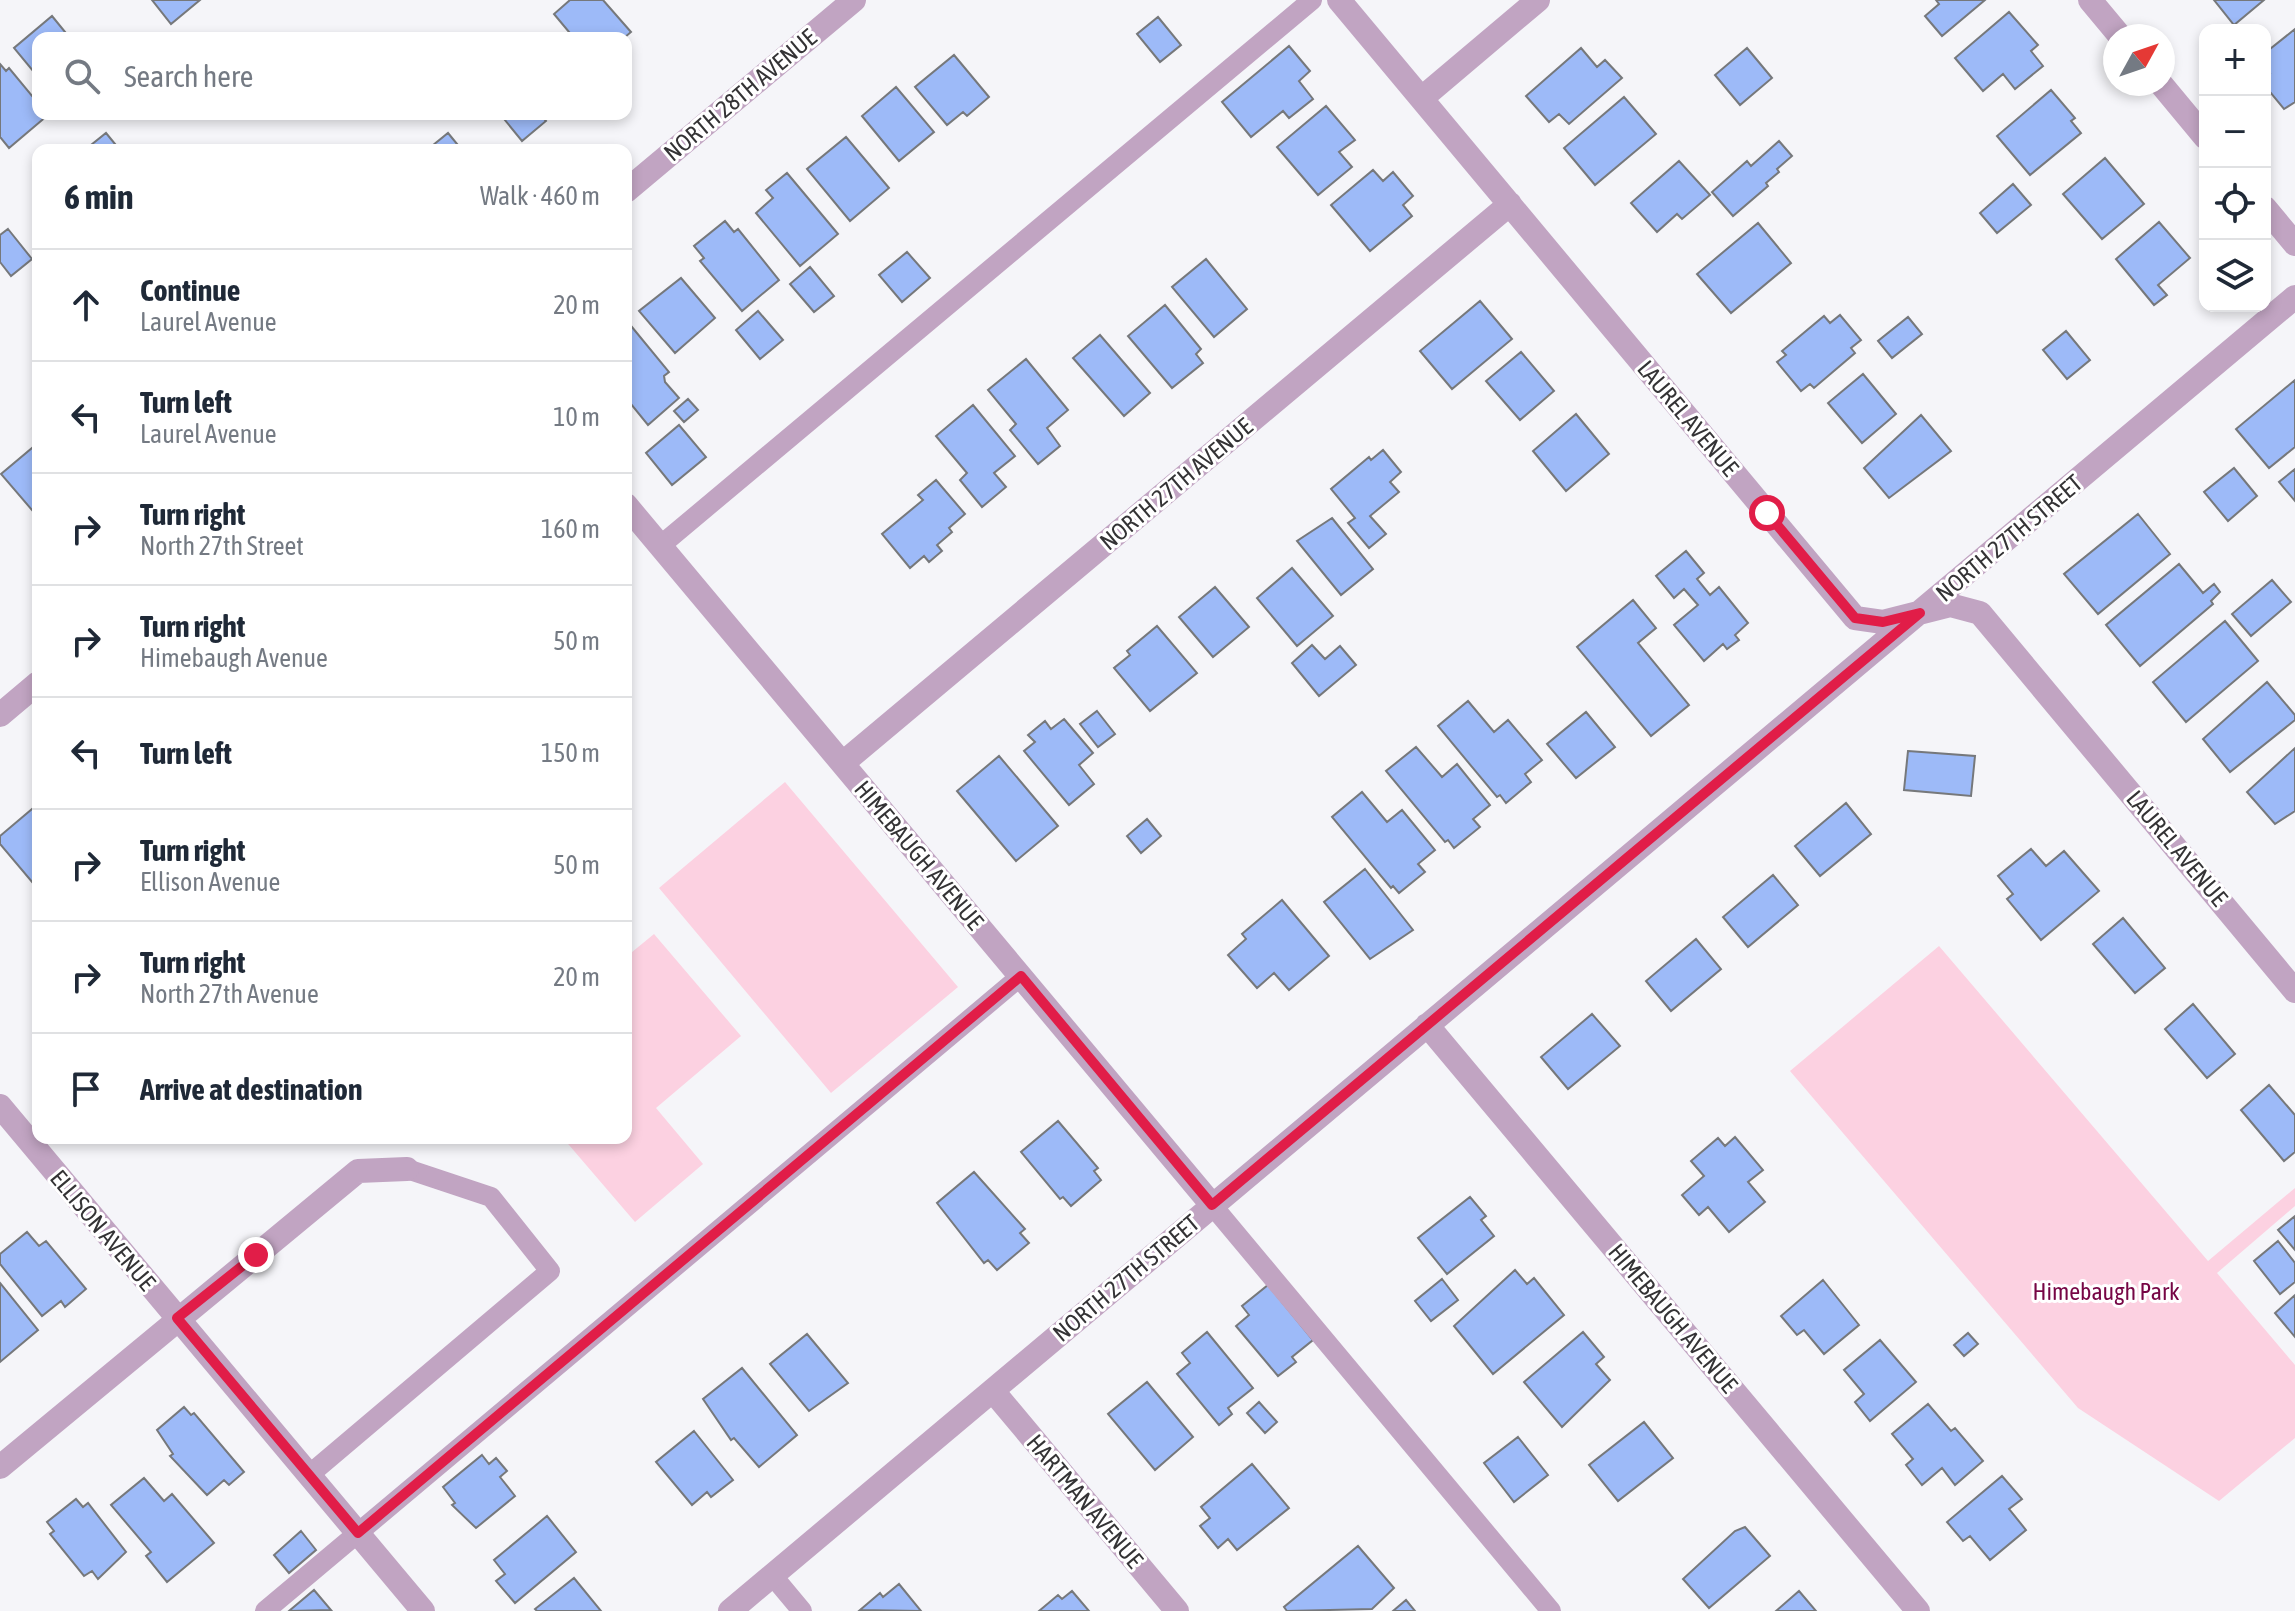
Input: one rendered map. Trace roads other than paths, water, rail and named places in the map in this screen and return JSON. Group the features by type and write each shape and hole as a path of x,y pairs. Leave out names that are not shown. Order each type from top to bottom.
{"street":[{"name":"NORTH 28TH AVENUE","path":"632,186 854,0"},
{"name":"LAUREL AVENUE","path":"1339,0 1855,618 1883,622 1950,605 1980,613 2295,991"},
{"path":"1422,98 1538,0"},
{"path":"2090,0 2110,24"},
{"path":"2171,96 2199,130"},
{"name":"NORTH 27TH AVENUE","path":"843,763 1510,204"},
{"path":"2271,215 2295,244"},
{"name":"NORTH 27TH STREET","path":"730,1611 2295,297"},
{"name":"HIMEBAUGH AVENUE","path":"632,512 1212,1205"},
{"path":"0,715 32,688"},
{"name":"HIMEBAUGH AVENUE","path":"1427,1025 1918,1611"},
{"name":"ELLISON AVENUE","path":"0,1106 423,1611"},
{"path":"0,1467 358,1171 407,1169"},
{"name":"HARTMAN AVENUE","path":"993,1391 1177,1611"}],"lane":[{"path":"660,546 1312,0"},
{"path":"265,1611 1021,976"},
{"path":"309,1475 550,1271 491,1197 407,1169"},
{"path":"1212,1205 1551,1611"},
{"path":"772,1575 802,1611"}],"park label":[{"name":"Himebaugh Park","path":"2106,1291"}]}
